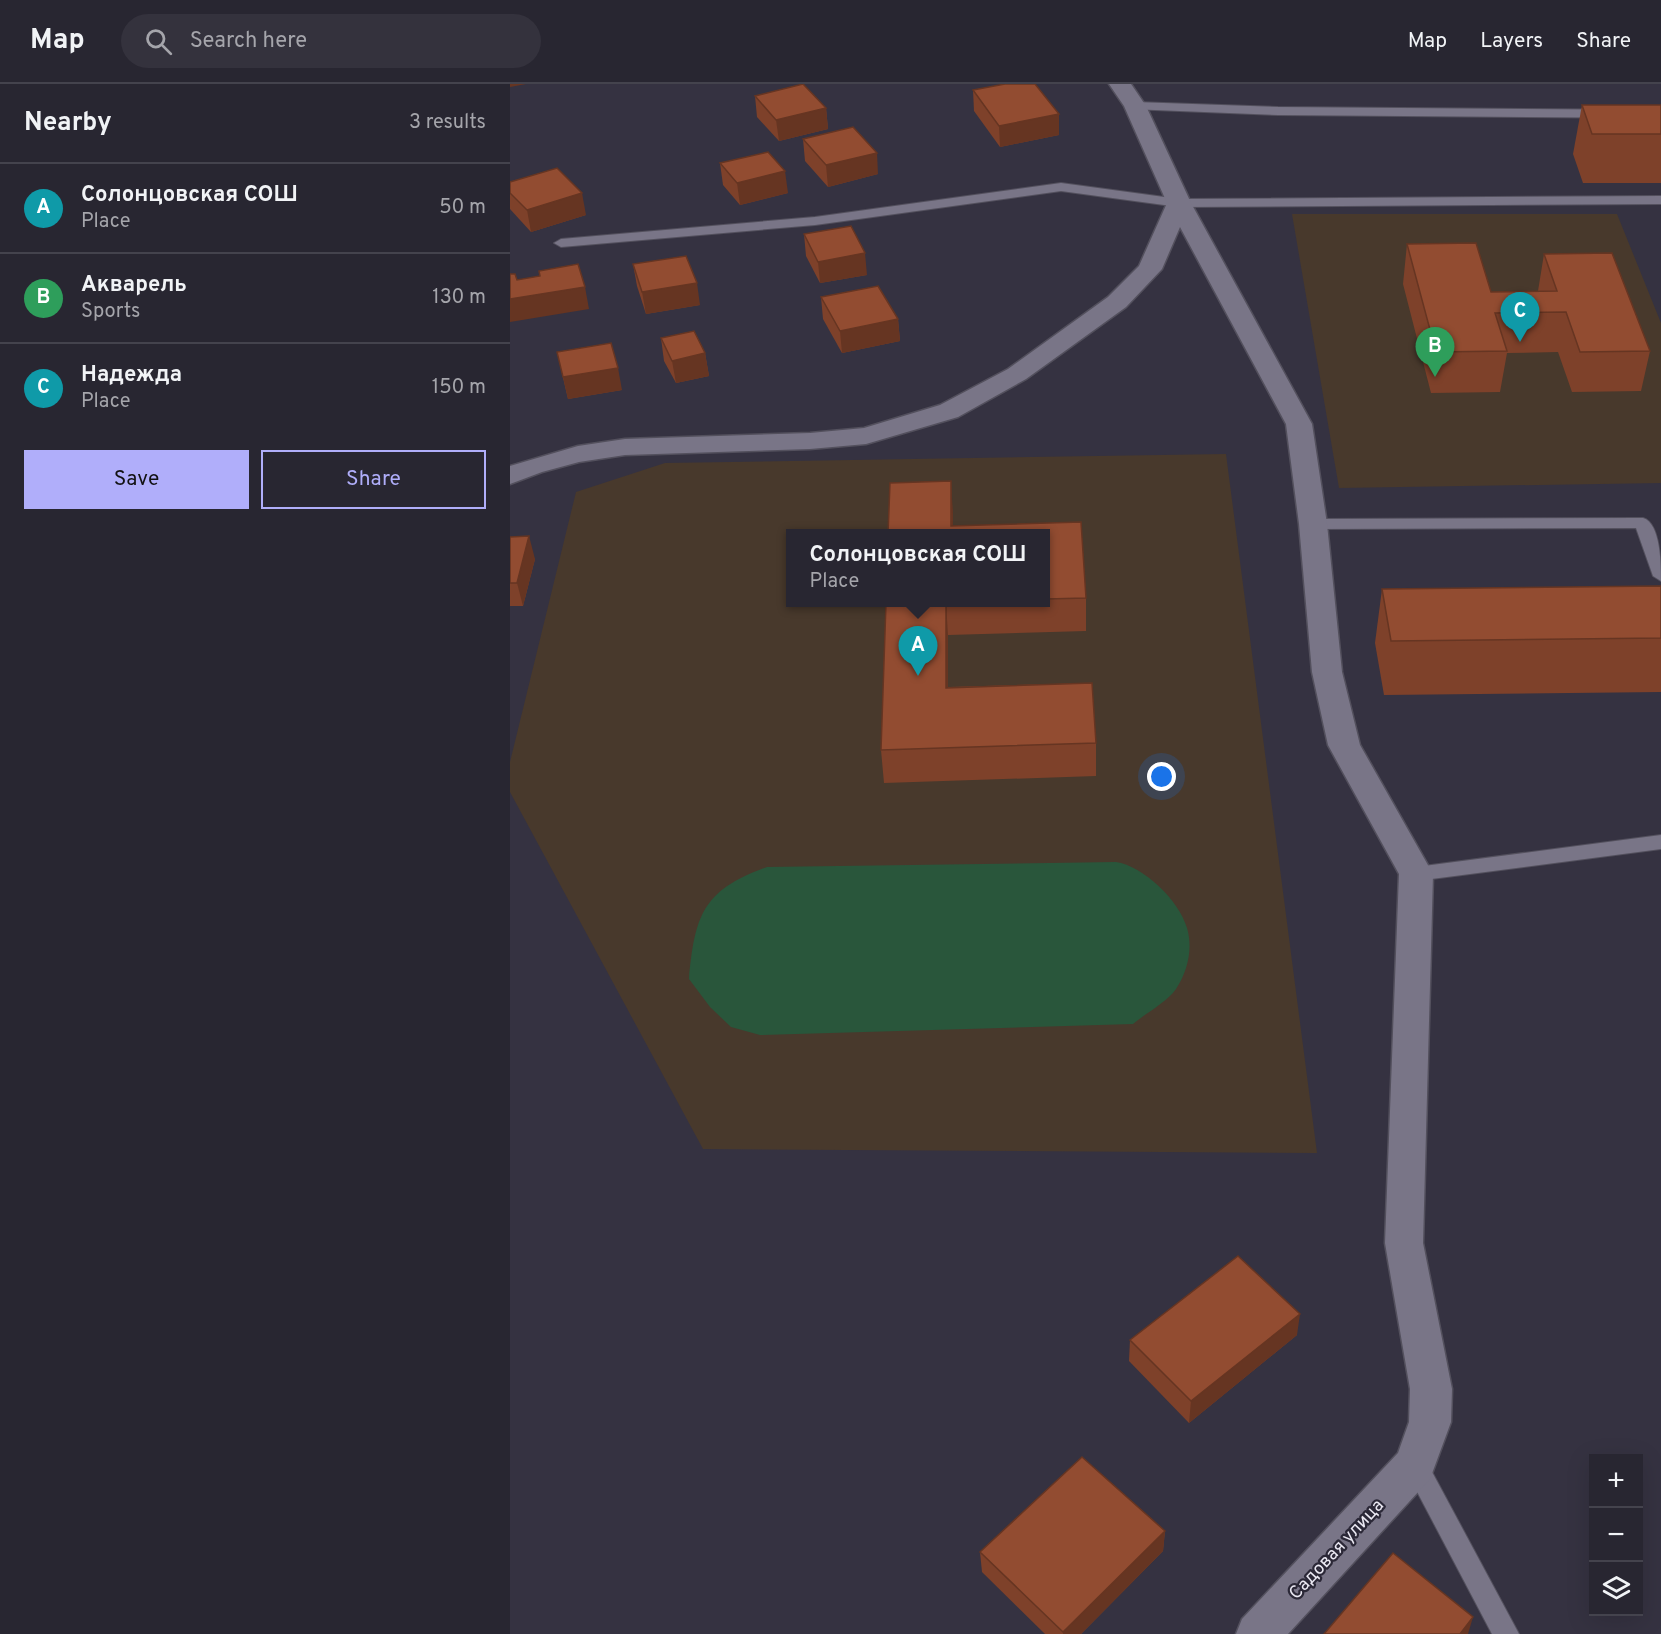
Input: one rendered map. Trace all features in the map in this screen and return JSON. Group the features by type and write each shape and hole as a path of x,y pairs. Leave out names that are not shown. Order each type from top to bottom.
{"street":[{"path":"1128,95 1179,203 1299,424 1313,524 1327,672 1344,745 1416,874 1404,1243 1431,1389 1430,1422 1415,1465"},
{"path":"510,476 532,466 578,454 625,447 810,441 866,436 949,411 1017,374 1117,302 1150,269 1179,203"},
{"name":"Садовая улица","path":"1258,1634 1415,1465"}],"lane":[{"path":"1128,95 1278,111 1661,114"},
{"path":"561,243 816,221 1061,187 1179,203 1661,200"},
{"path":"1313,524 1643,523 1661,576"},
{"path":"1416,874 1661,842"},
{"path":"1415,1465 1506,1634"}],"shaded area":[{"path":"1292,214 1617,214 1661,323 1661,483 1339,488"},
{"path":"1226,454 1317,1153 703,1149 510,792 510,762 576,492 665,463"}],"green space":[{"path":"1116,862 1137,870 1159,886 1183,917 1190,943 1184,975 1176,989 1162,1003 1133,1024 760,1035 731,1027 710,1007 689,979 695,938 706,908 729,885 767,867"}],"building":[{"path":"803,84 826,108 776,120 755,96"},
{"path":"1005,84 1035,84 1059,114 999,126 973,90"},
{"path":"1582,105 1661,105 1661,134 1592,134"},
{"path":"853,127 877,153 826,165 803,139"},
{"path":"768,152 785,171 737,183 720,163"},
{"path":"557,168 582,193 527,210 510,193 510,182"},
{"path":"851,226 865,253 818,262 804,234"},
{"path":"1476,243 1491,292 1557,291 1544,254 1612,253 1650,351 1580,352 1566,312 1495,313 1507,351 1436,352 1407,244"},
{"path":"686,256 697,283 642,292 633,264"},
{"path":"578,264 585,287 510,299 510,274 515,274 517,280 540,276 539,271"},
{"path":"878,286 898,319 840,331 821,297"},
{"path":"694,331 705,353 672,361 661,338"},
{"path":"611,343 618,368 563,377 557,352"},
{"path":"951,481 951,526 1081,522 1086,598 1050,599 1050,529 888,529 890,483"},
{"path":"529,536 517,583 510,583 510,537"},
{"path":"1661,586 1661,638 1391,641 1382,589"},
{"path":"886,607 946,607 946,688 1092,683 1096,743 881,750"},
{"path":"1238,1256 1300,1314 1191,1401 1130,1340"},
{"path":"1082,1457 1165,1531 1063,1632 980,1552"},
{"path":"1393,1553 1473,1617 1460,1634 1324,1634"}],"place":[{"name":"Надежда","path":"1520,342"},
{"name":"Акварель","path":"1435,377"},
{"name":"Солонцовская СОШ","path":"918,676"}]}
